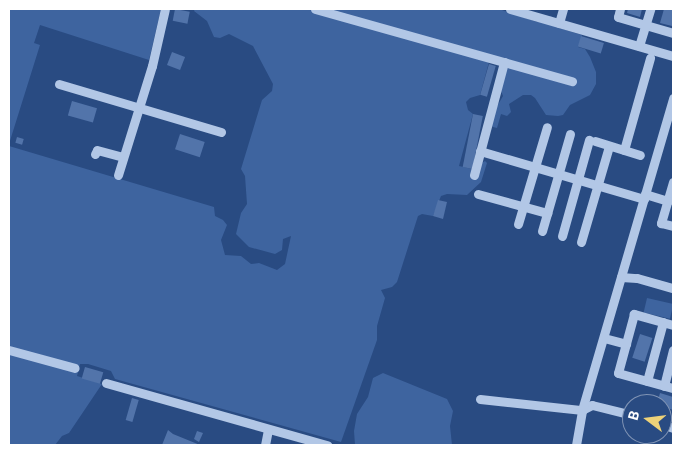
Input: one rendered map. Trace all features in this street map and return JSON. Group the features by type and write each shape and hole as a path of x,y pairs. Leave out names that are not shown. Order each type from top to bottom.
{"street":[{"path":"118,175 152,66 165,9"},
{"path":"315,9 572,81"},
{"path":"510,9 673,56"},
{"path":"559,23 563,9"},
{"path":"620,9 618,17 673,33"},
{"path":"639,46 650,9"},
{"path":"624,150 650,58"},
{"path":"474,175 504,62"},
{"path":"59,84 221,132"},
{"path":"576,445 582,410 673,98"},
{"path":"518,224 547,127"},
{"path":"542,230 570,134"},
{"path":"562,236 578,179 592,141 640,155"},
{"path":"581,242 610,146"},
{"path":"96,154 97,150 124,157"},
{"path":"480,150 598,185 668,200"},
{"path":"673,182 662,223 673,226"},
{"path":"478,194 547,213"},
{"path":"621,277 637,278 673,288"},
{"path":"673,325 634,314 618,373 673,388"},
{"path":"647,381 663,322"},
{"path":"604,338 626,344"},
{"path":"9,350 75,368"},
{"path":"654,352 672,354 664,386"},
{"path":"106,383 327,445"},
{"path":"480,399 582,410 592,405 622,412"},
{"path":"265,445 268,429"}],"shaded area":[{"path":"10,9 161,9 149,60 40,25 34,43 40,45 9,144"},
{"path":"195,9 499,9 537,22 551,16 559,28 582,35 578,47 585,49 590,57 596,72 596,84 590,95 570,105 563,115 558,116 546,115 535,98 531,95 523,95 509,104 511,112 507,116 501,114 497,128 491,125 496,108 503,96 501,91 506,70 502,65 489,62 480,95 470,98 466,102 468,110 473,114 459,166 472,169 485,161 487,163 481,182 467,195 447,194 441,196 433,216 422,214 418,216 397,282 392,287 381,290 385,298 377,326 377,340 341,442 115,379 111,371 88,364 80,364 77,376 102,384 69,433 62,436 55,445 9,445 9,146 214,207 215,216 223,220 227,225 221,240 225,255 241,256 251,264 259,263 277,270 285,264 291,236 283,239 282,250 275,254 249,247 236,234 241,213 247,204 245,176 241,169 262,100 272,91 273,84 253,46 229,34 220,38 214,37 207,21 194,11"},
{"path":"647,298 673,304 670,319 644,313"},
{"path":"383,373 447,399 453,411 450,426 452,445 355,445 354,431 357,414 368,397 373,378"}],"building":[{"path":"175,9 190,12 187,24 173,21"},
{"path":"628,9 642,9 640,17 627,13"},
{"path":"664,9 673,9 672,26 660,23"},
{"path":"581,36 604,43 601,54 578,47"},
{"path":"172,52 185,57 180,70 167,65"},
{"path":"489,64 496,66 487,97 480,95"},
{"path":"72,101 97,108 93,123 68,115"},
{"path":"473,114 483,116 473,169 463,167"},
{"path":"180,134 205,142 200,157 175,149"},
{"path":"17,137 24,139 22,145 15,143"},
{"path":"438,200 447,202 443,219 433,216"},
{"path":"640,334 652,338 645,362 632,358"},
{"path":"85,367 103,372 100,384 82,379"},
{"path":"132,398 139,400 132,422 126,420"},
{"path":"168,430 173,434 200,445 162,445"},
{"path":"197,431 203,433 199,442 194,439"}]}
